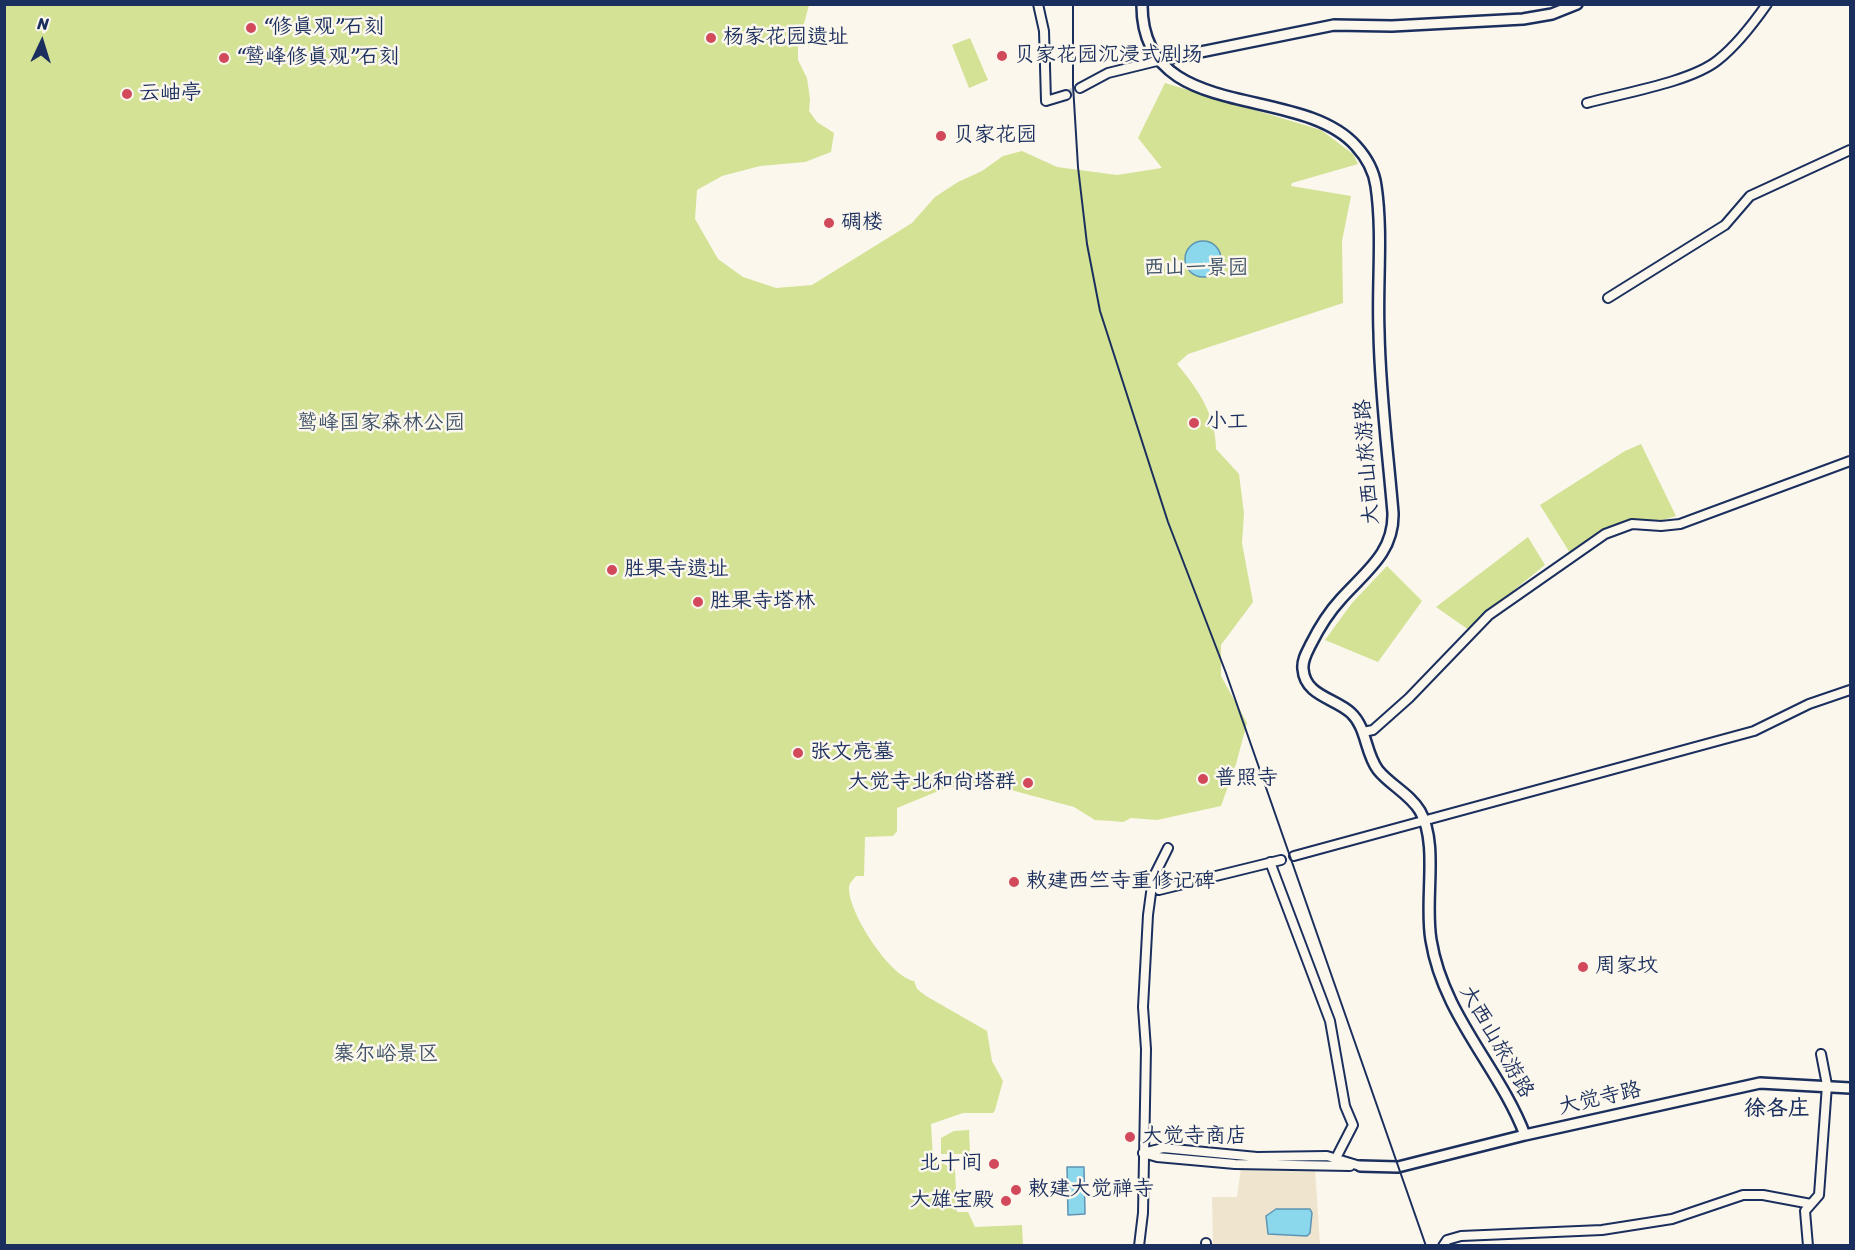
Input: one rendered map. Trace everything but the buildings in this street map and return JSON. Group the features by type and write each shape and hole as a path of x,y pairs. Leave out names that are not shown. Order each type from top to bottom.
{"street":[{"path":"1038,4 1044,31 1046,101 1066,95"},
{"name":"大西山旅游路","path":"1143,4 1146,33 1167,68 1193,86 1307,117 1333,128 1358,148 1374,178 1378,215 1380,378 1393,505 1392,532 1387,548 1378,562 1339,600 1327,618 1307,652 1303,666 1304,675 1310,687 1350,712 1363,732 1369,755 1378,770 1411,799 1424,819 1429,841 1427,894 1429,932 1439,975 1453,1009 1518,1115 1525,1135"},
{"path":"1080,88 1108,73 1327,26 1523,19 1552,14 1576,4"},
{"path":"1587,103 1688,75 1717,61 1750,27 1767,4"},
{"path":"1608,298 1725,225 1750,196 1851,150"},
{"path":"1363,732 1373,730 1409,698 1488,615 1605,534 1632,524 1661,526 1680,524 1851,461"},
{"path":"1294,856 1754,730 1809,704 1851,690"},
{"path":"1139,1245 1143,1213 1146,1049 1143,1007 1148,915 1153,878 1168,848"},
{"path":"1153,878 1159,890 1281,860"},
{"path":"1270,862 1330,1021 1345,1106 1353,1125 1336,1158"},
{"path":"1808,1245 1804,1211 1819,1195 1827,1085 1821,1054"},
{"name":"大觉寺路","path":"1143,1153 1161,1158 1235,1164 1398,1167 1525,1135 1760,1083 1851,1088"},
{"name":"大觉寺路","path":"1143,1153 1163,1148 1239,1156 1336,1158 1360,1166"},
{"path":"1443,1245 1447,1240 1461,1236 1602,1230 1672,1219 1743,1195 1763,1195 1811,1204"}],"shaded area":[{"path":"1241,1168 1315,1169 1320,1245 1200,1246 1199,1243 1213,1243 1212,1197 1237,1197"}],"green space":[{"name":"鹫峰国家森林公园","path":"5,5 809,5 798,46 798,60 807,78 809,111 817,122 834,133 831,152 805,162 760,166 722,176 697,190 695,219 718,259 743,277 776,288 812,285 912,223 935,197 958,182 982,171 1003,156 1022,151 1057,167 1117,175 1162,168 1138,138 1165,83 1321,130 1353,154 1358,164 1292,183 1291,186 1351,196 1342,241 1343,303 1188,354 1177,364 1204,403 1213,425 1216,449 1239,474 1244,514 1242,543 1253,602 1221,645 1221,676 1247,723 1221,806 1157,820 1131,818 1123,822 1095,820 1074,807 1011,790 948,787 897,808 897,831 893,836 865,837 864,876 856,876 849,888 855,912 863,927 872,942 894,968 904,977 914,981 917,989 926,996 987,1031 992,1061 1003,1081 995,1110 993,1113 963,1113 931,1124 933,1158 955,1170 957,1212 968,1212 975,1227 1022,1225 1023,1245 5,1246"},
{"path":"970,38 988,80 969,88 952,45"},
{"path":"1641,444 1676,516 1647,525 1630,519 1602,531 1570,553 1540,505 1625,451"},
{"path":"1528,537 1545,565 1478,619 1469,630 1436,607"},
{"path":"1387,566 1422,601 1378,662 1325,640 1352,603"},
{"path":"969,1130 970,1154 941,1154 941,1138 954,1131"}],"water":[{"path":"1203,241 1216,246 1221,259 1216,272 1203,277 1190,272 1185,259 1190,246"},
{"path":"1067,1167 1084,1167 1085,1214 1068,1215"},
{"path":"1276,1209 1310,1209 1312,1213 1310,1233 1307,1236 1268,1234 1266,1216"}],"tunnel":[{"path":"1066,95 1080,88"}],"railway":[{"path":"1073,4 1073,85 1078,167 1087,244 1100,311 1168,522 1226,673 1426,1246"}],"place":[{"name":"“修真观”石刻","path":"251,28"},
{"name":"杨家花园遗址","path":"711,38"},
{"name":"贝家花园沉浸式剧场","path":"1002,56"},
{"name":"“鹫峰修真观”石刻","path":"224,58"},
{"name":"云岫亭","path":"127,94"},
{"name":"贝家花园","path":"941,136"},
{"name":"碉楼","path":"829,223"},
{"name":"小工","path":"1194,423"},
{"name":"胜果寺遗址","path":"612,570"},
{"name":"胜果寺塔林","path":"698,602"},
{"name":"张文亮墓","path":"798,753"},
{"name":"普照寺","path":"1203,779"},
{"name":"大觉寺北和尚塔群","path":"1028,783"},
{"name":"敕建西竺寺重修记碑","path":"1014,882"},
{"name":"周家坟","path":"1583,967"},
{"name":"大觉寺商店","path":"1130,1137"},
{"name":"北十间","path":"994,1164"},
{"name":"敕建大觉禅寺","path":"1016,1190"},
{"name":"大雄宝殿","path":"1006,1201"}],"district":[{"name":"徐各庄","path":"1777,1109"}],"park label":[{"name":"西山一景园","path":"1196,269"},
{"name":"寨尔峪景区","path":"386,1055"}]}
